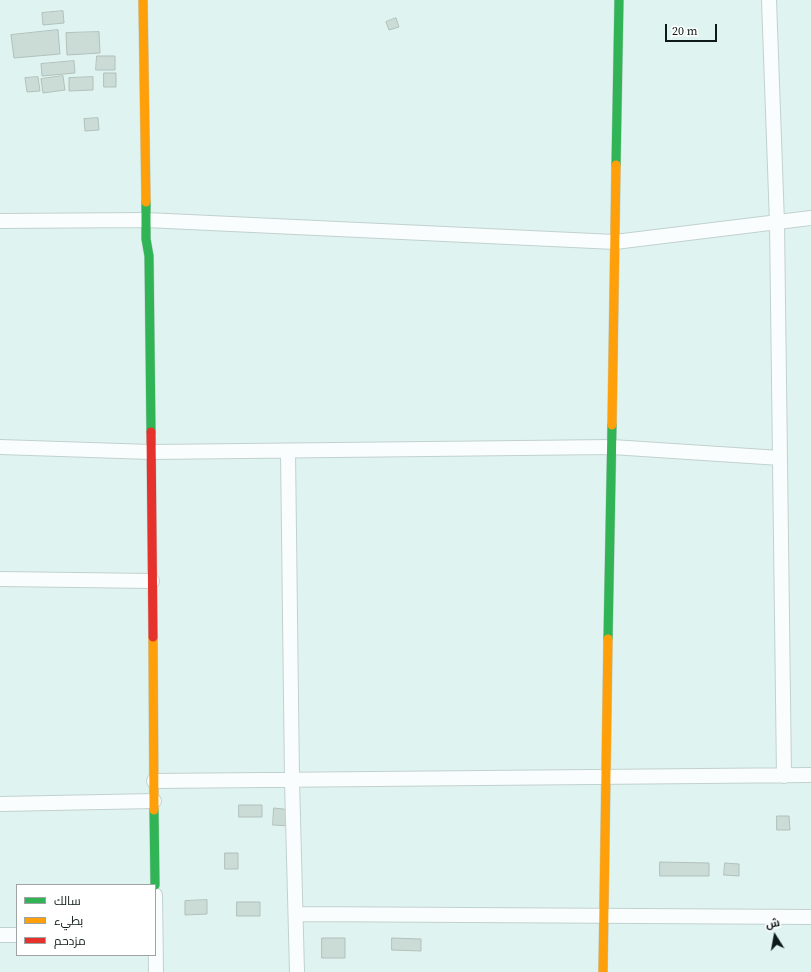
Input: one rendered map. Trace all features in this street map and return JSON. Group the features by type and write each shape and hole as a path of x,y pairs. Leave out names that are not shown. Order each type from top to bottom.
{"street":[{"path":"143,0 146,238 149,256 155,884"},
{"path":"603,972 619,0"},
{"path":"768,0 777,223 784,776"},
{"path":"0,221 146,220 615,242 811,218"},
{"path":"0,447 151,452 612,447 780,458"},
{"path":"288,450 292,780 297,972"},
{"path":"0,579 152,581"},
{"path":"154,780 811,776"},
{"path":"0,804 154,802"},
{"path":"296,914 811,917"},
{"path":"0,936 16,935"},
{"path":"156,956 156,972"}],"building":[{"path":"63,11 64,23 43,25 42,13"},
{"path":"396,18 399,27 389,30 386,22"},
{"path":"58,30 60,54 14,58 11,35"},
{"path":"99,32 100,53 67,55 66,33"},
{"path":"97,56 115,56 115,70 96,70"},
{"path":"74,61 75,73 42,76 41,64"},
{"path":"104,73 116,73 116,87 104,87"},
{"path":"63,76 65,90 43,93 41,79"},
{"path":"38,77 40,91 27,92 25,78"},
{"path":"93,77 93,90 69,91 69,78"},
{"path":"98,118 99,130 85,131 84,119"},
{"path":"239,805 262,805 262,817 239,817"},
{"path":"274,808 292,810 291,826 273,825"},
{"path":"777,816 789,816 790,830 777,830"},
{"path":"225,853 238,853 238,869 225,869"},
{"path":"660,862 709,863 709,876 660,876"},
{"path":"725,863 739,864 739,876 724,875"},
{"path":"207,900 207,914 185,915 185,901"},
{"path":"237,902 260,902 260,916 237,916"},
{"path":"322,938 345,938 345,958 322,958"},
{"path":"392,938 421,939 421,951 392,950"}],"traffic: fast":[{"path":"616,165 619,0"},
{"path":"146,202 146,239 149,256 151,432"},
{"path":"608,639 612,425"},
{"path":"154,810 155,884"}],"traffic: slow":[{"path":"143,0 146,202"},
{"path":"612,425 616,165"},
{"path":"153,637 154,810"},
{"path":"603,972 608,639"}],"traffic: jam":[{"path":"151,432 153,637"}]}
